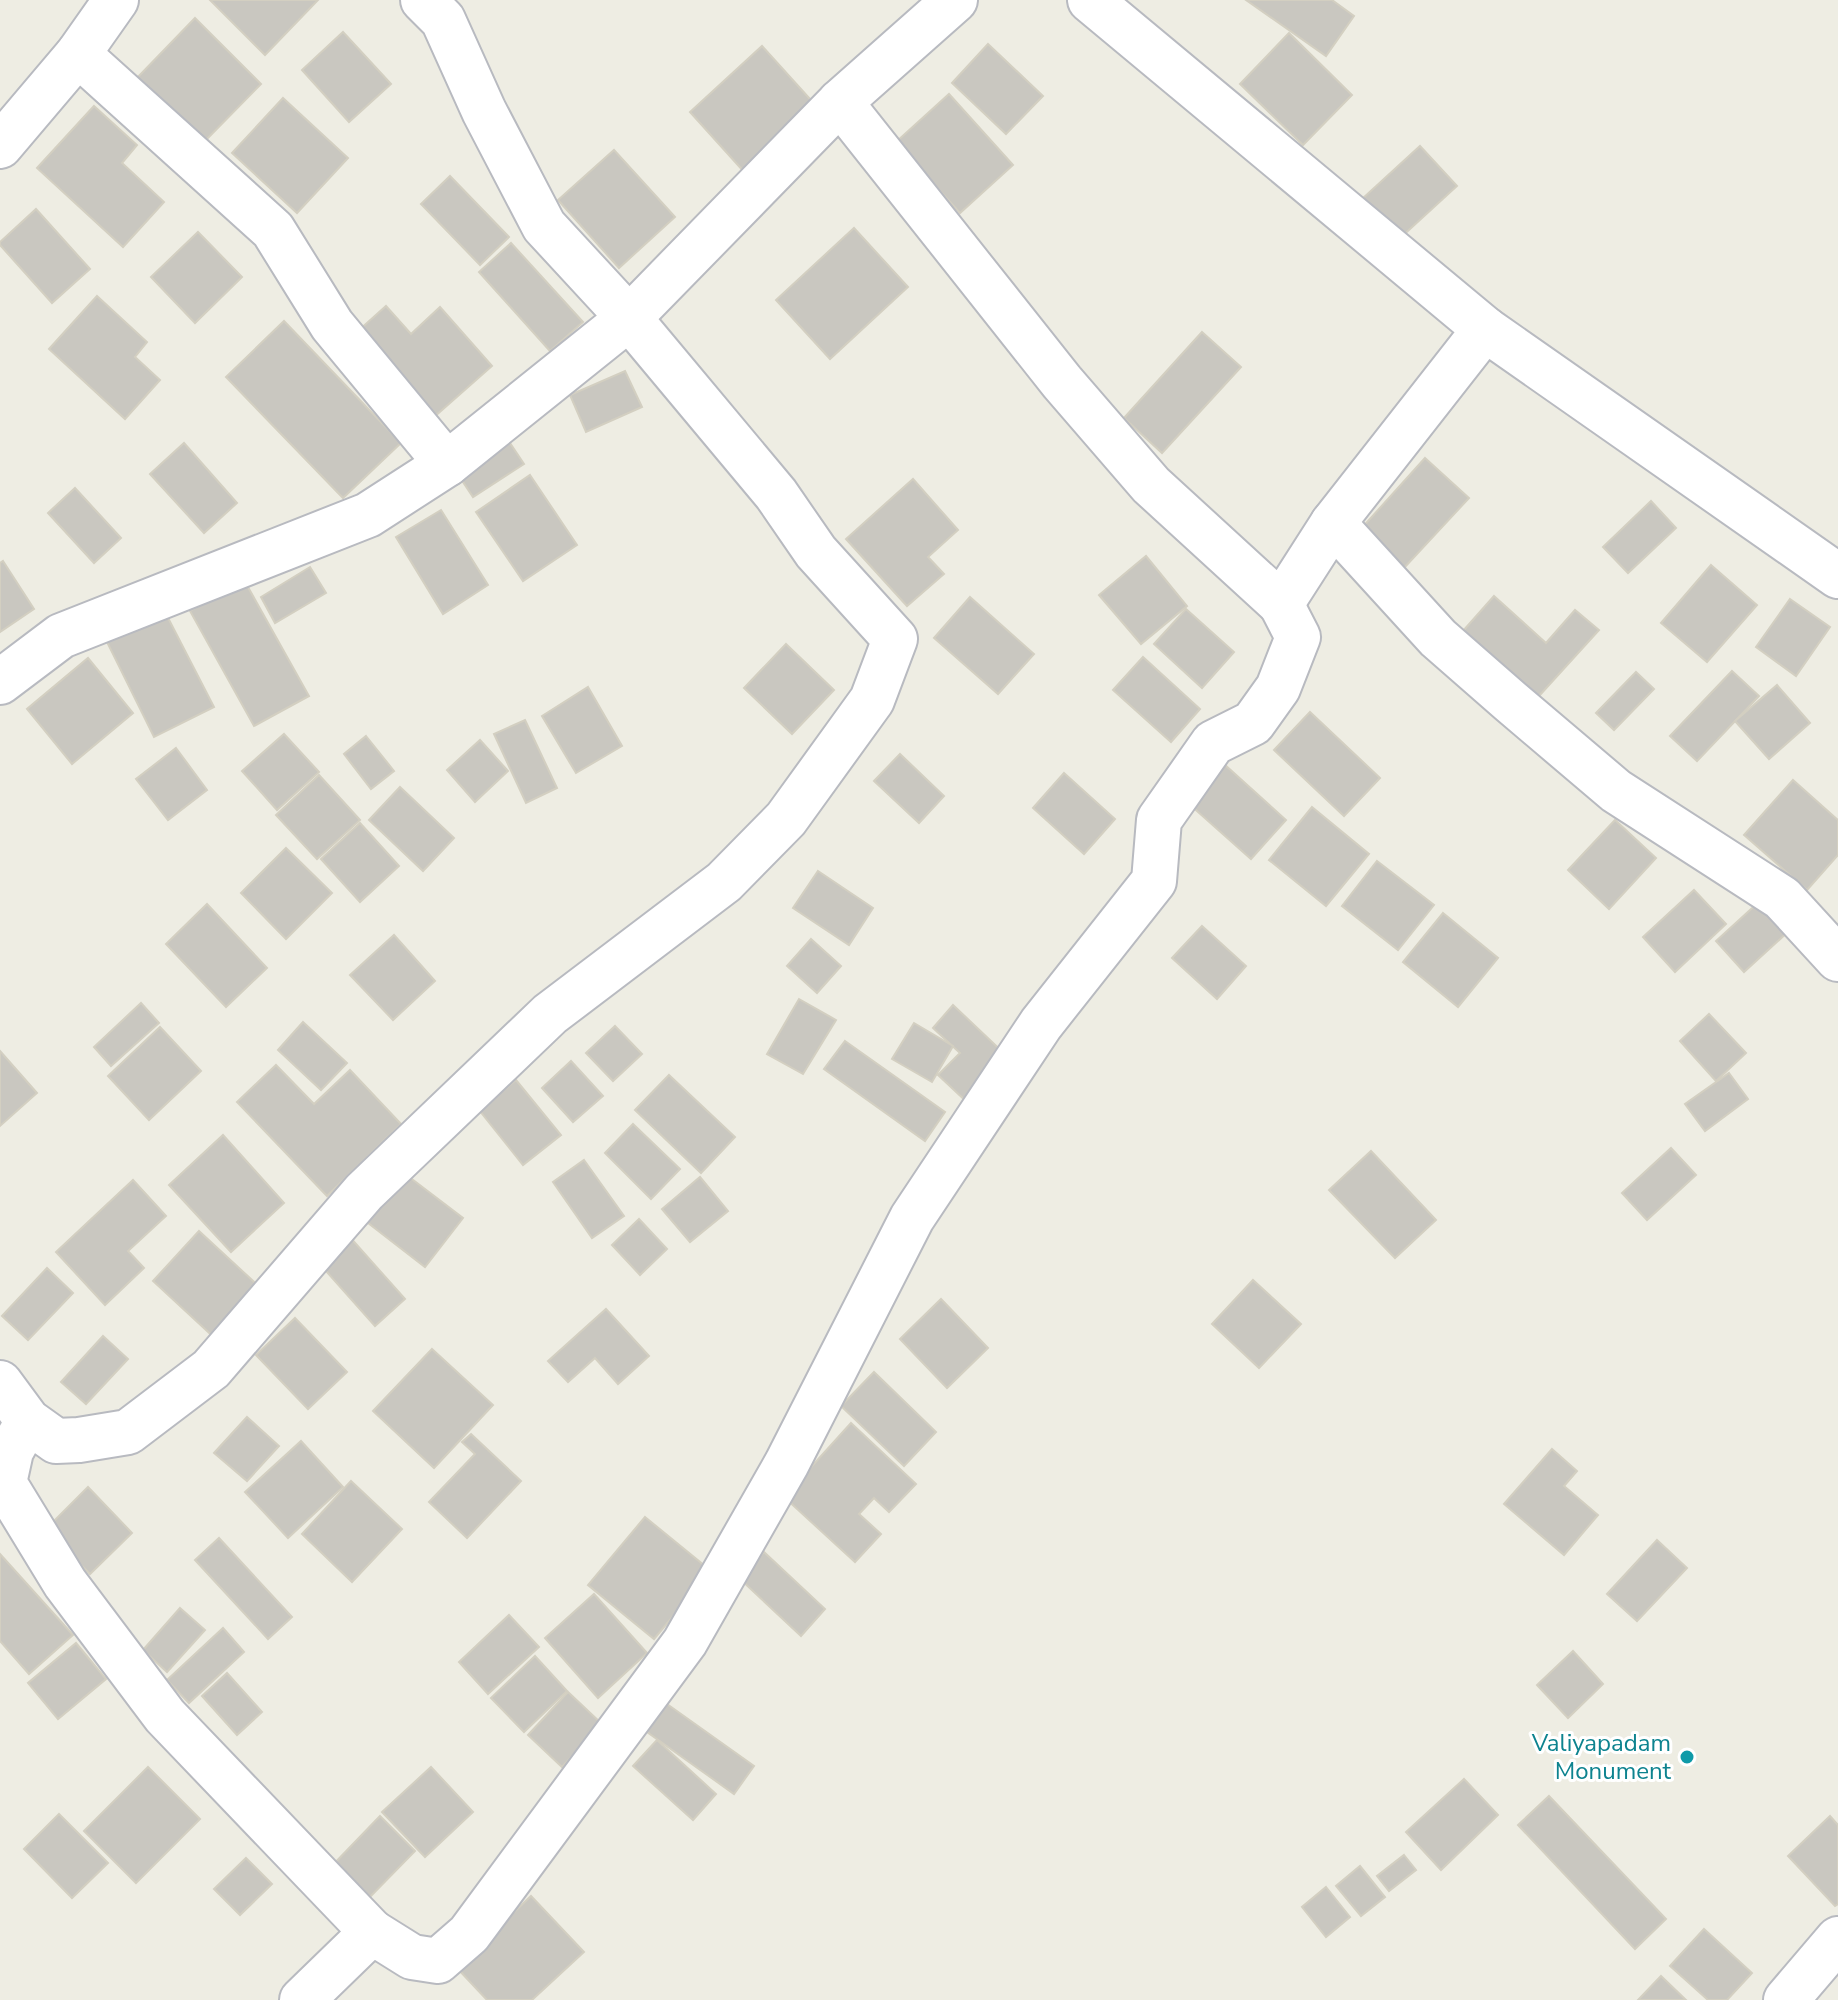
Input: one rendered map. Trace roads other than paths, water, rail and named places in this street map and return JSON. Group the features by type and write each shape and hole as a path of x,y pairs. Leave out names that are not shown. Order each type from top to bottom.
{"street":[{"path":"0,146 78,54 116,0"},
{"path":"0,1383 28,1421 56,1441 79,1440 128,1432 211,1369 364,1192 550,1014 724,882 786,819 872,700 895,639 816,552 776,494 629,318 544,226 484,111 443,20 423,0"},
{"path":"0,682 61,636 368,515 447,464 629,318 840,102 955,0"},
{"path":"1090,0 1485,329 1838,576"},
{"path":"78,54 273,230 332,325 447,464"},
{"path":"28,1421 11,1451 4,1483 65,1583 165,1716 372,1932 412,1957 438,1961 469,1934 685,1642 787,1463 912,1218 1041,1024 1154,881 1159,820 1213,743 1253,723 1278,688 1298,637 1281,604 1151,485 1062,382 840,102"},
{"path":"1281,604 1333,523 1485,329"},
{"path":"1333,523 1438,638 1510,701 1616,791 1782,898 1838,959"},
{"path":"302,2000 372,1932"},
{"path":"1786,2000 1838,1939"}],"place":[{"name":"Valiyapadam Monument","path":"1687,1757"}]}
